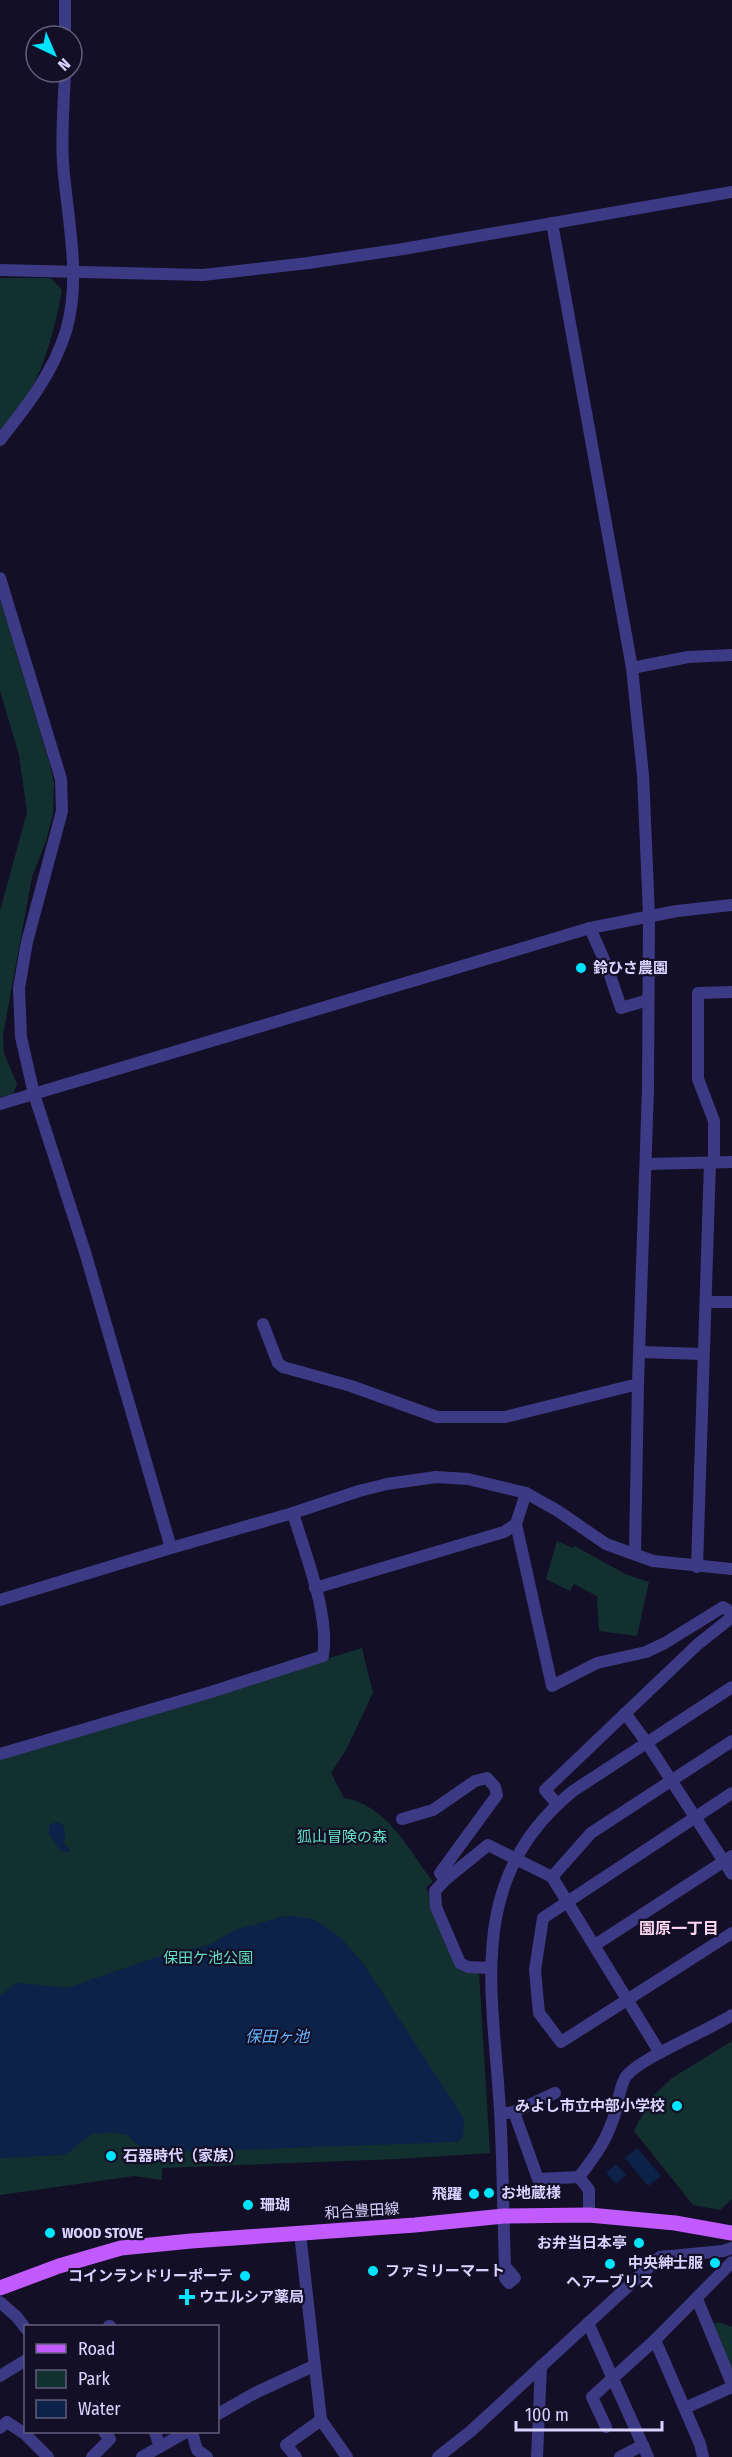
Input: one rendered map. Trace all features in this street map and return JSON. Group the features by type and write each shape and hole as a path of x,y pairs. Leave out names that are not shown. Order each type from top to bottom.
{"main road":[{"name":"和合豊田線","path":"0,2288 59,2266 121,2248 504,2216 589,2214 675,2223 732,2233"}],"street":[{"path":"65,0 65,24"},
{"path":"0,440 43,385 66,331 72,304 73,270 63,160 65,84"},
{"path":"0,270 203,275 393,251 732,192"},
{"path":"552,223 632,668 644,775 649,915 646,1164 635,1554"},
{"path":"0,578 61,779 62,812 27,942 19,988 21,1037 34,1094 85,1252 171,1548"},
{"path":"632,668 688,657 732,655"},
{"path":"0,1104 590,928 649,915 732,905"},
{"path":"590,928 608,969 621,1008 648,1000"},
{"path":"697,1567 702,1354 714,1120 698,1079 698,993 732,992"},
{"path":"646,1164 732,1162"},
{"path":"706,1302 732,1302"},
{"path":"263,1324 278,1364 283,1367 361,1389 437,1417 505,1417 638,1384"},
{"path":"640,1352 702,1354"},
{"path":"0,1600 293,1513 359,1491 412,1479 436,1477 468,1479 526,1493 558,1511 606,1544 653,1562 732,1569"},
{"path":"526,1493 516,1524 552,1686 597,1663 646,1652 674,1638 723,1607 732,1615 698,1644 545,1790 557,1804"},
{"path":"0,1754 211,1692 323,1656 326,1639 315,1588 293,1513"},
{"path":"315,1588 504,1532 516,1524"},
{"path":"506,2270 500,2114 490,1968 494,1923 504,1887 516,1859 536,1828 557,1804 732,1687"},
{"path":"625,1713 695,1817 728,1859 732,1874"},
{"path":"552,1877 591,1833 732,1741"},
{"path":"402,1819 433,1810 475,1780 487,1778 495,1787 497,1795 488,1810 440,1873 445,1881"},
{"path":"732,1793 543,1918 535,1970 539,2013 561,2042 732,1933"},
{"path":"490,1968 468,1967 460,1963 436,1907 435,1891 488,1845 552,1877 660,2053"},
{"path":"595,1945 728,1859"},
{"path":"579,2178 602,2145 613,2122 625,2078 634,2069 660,2053 732,2015"},
{"path":"500,2114 514,2112 555,2093"},
{"path":"514,2112 538,2179 579,2178"},
{"path":"579,2178 589,2190 589,2214"},
{"path":"300,2233 321,2420 347,2457"},
{"path":"438,2457 471,2431 660,2258 732,2248"},
{"path":"606,2427 592,2397 655,2340 732,2262"},
{"path":"685,2408 732,2385 697,2299"},
{"path":"0,2302 24,2326"},
{"path":"588,2323 648,2457"},
{"path":"655,2340 700,2444 703,2457"},
{"path":"0,2376 24,2361"},
{"path":"537,2457 541,2367"},
{"path":"219,2413 255,2393 309,2368"},
{"path":"296,2457 286,2445 321,2420"},
{"path":"0,2428 7,2422 24,2431"},
{"path":"27,2433 48,2457"},
{"path":"92,2457 110,2439 105,2433"},
{"path":"155,2433 160,2447"},
{"path":"142,2457 184,2433"},
{"path":"192,2433 197,2450 207,2457"},
{"path":"620,2457 643,2445"}],"green space":[{"path":"0,278 51,278 62,290 52,336 35,382 17,412 0,430"},
{"path":"0,599 54,783 53,814 46,841 32,877 3,1035 4,1053 17,1084 13,1094 0,1097 0,911 27,812 19,755 0,691"},
{"path":"557,1541 573,1548 575,1546 625,1574 649,1582 637,1636 599,1631 597,1596 574,1584 570,1591 546,1579"},
{"name":"保田ケ池公園","path":"362,1648 373,1693 346,1750 331,1773 344,1798 372,1809 395,1830 405,1843 433,1882 426,1887 456,1965 479,1972 490,2153 162,2168 162,2180 134,2176 0,2195 0,1758"},
{"path":"732,2041 732,2199 720,2210 693,2205 634,2131 651,2098 672,2078"},
{"path":"718,2322 732,2327 732,2374 711,2325"}],"water":[{"path":"57,1822 63,1825 64,1844 70,1852 61,1851 49,1835 49,1825"},
{"name":"保田ヶ池","path":"292,1916 313,1919 326,1927 342,1939 363,1963 464,2119 463,2137 457,2142 148,2153 127,2135 113,2132 92,2134 65,2155 0,2158 0,1996 13,1985 20,1983 67,1988 154,1958 209,1945 235,1930"},
{"path":"637,2148 661,2176 648,2186 625,2158"},
{"path":"616,2164 626,2175 616,2184 606,2173"}],"place":[{"name":"鈴ひさ農園","path":"581,968"},
{"name":"みよし市立中部小学校","path":"677,2106"},
{"name":"石器時代（家族）","path":"111,2156"},
{"name":"お地蔵様","path":"489,2193"},
{"name":"飛躍","path":"474,2194"},
{"name":"珊瑚","path":"248,2205"},
{"name":"WOOD STOVE","path":"50,2233"},
{"name":"お弁当日本亭","path":"639,2243"},
{"name":"中央紳士服","path":"715,2263"},
{"name":"ヘアーブリス","path":"610,2264"},
{"name":"ファミリーマート","path":"373,2271"},
{"name":"コインランドリーポーテ","path":"245,2276"},
{"name":"ウエルシア薬局","path":"187,2297"}],"district":[{"name":"園原一丁目","path":"679,1928"}],"park label":[{"name":"狐山冒険の森","path":"342,1837"}]}
